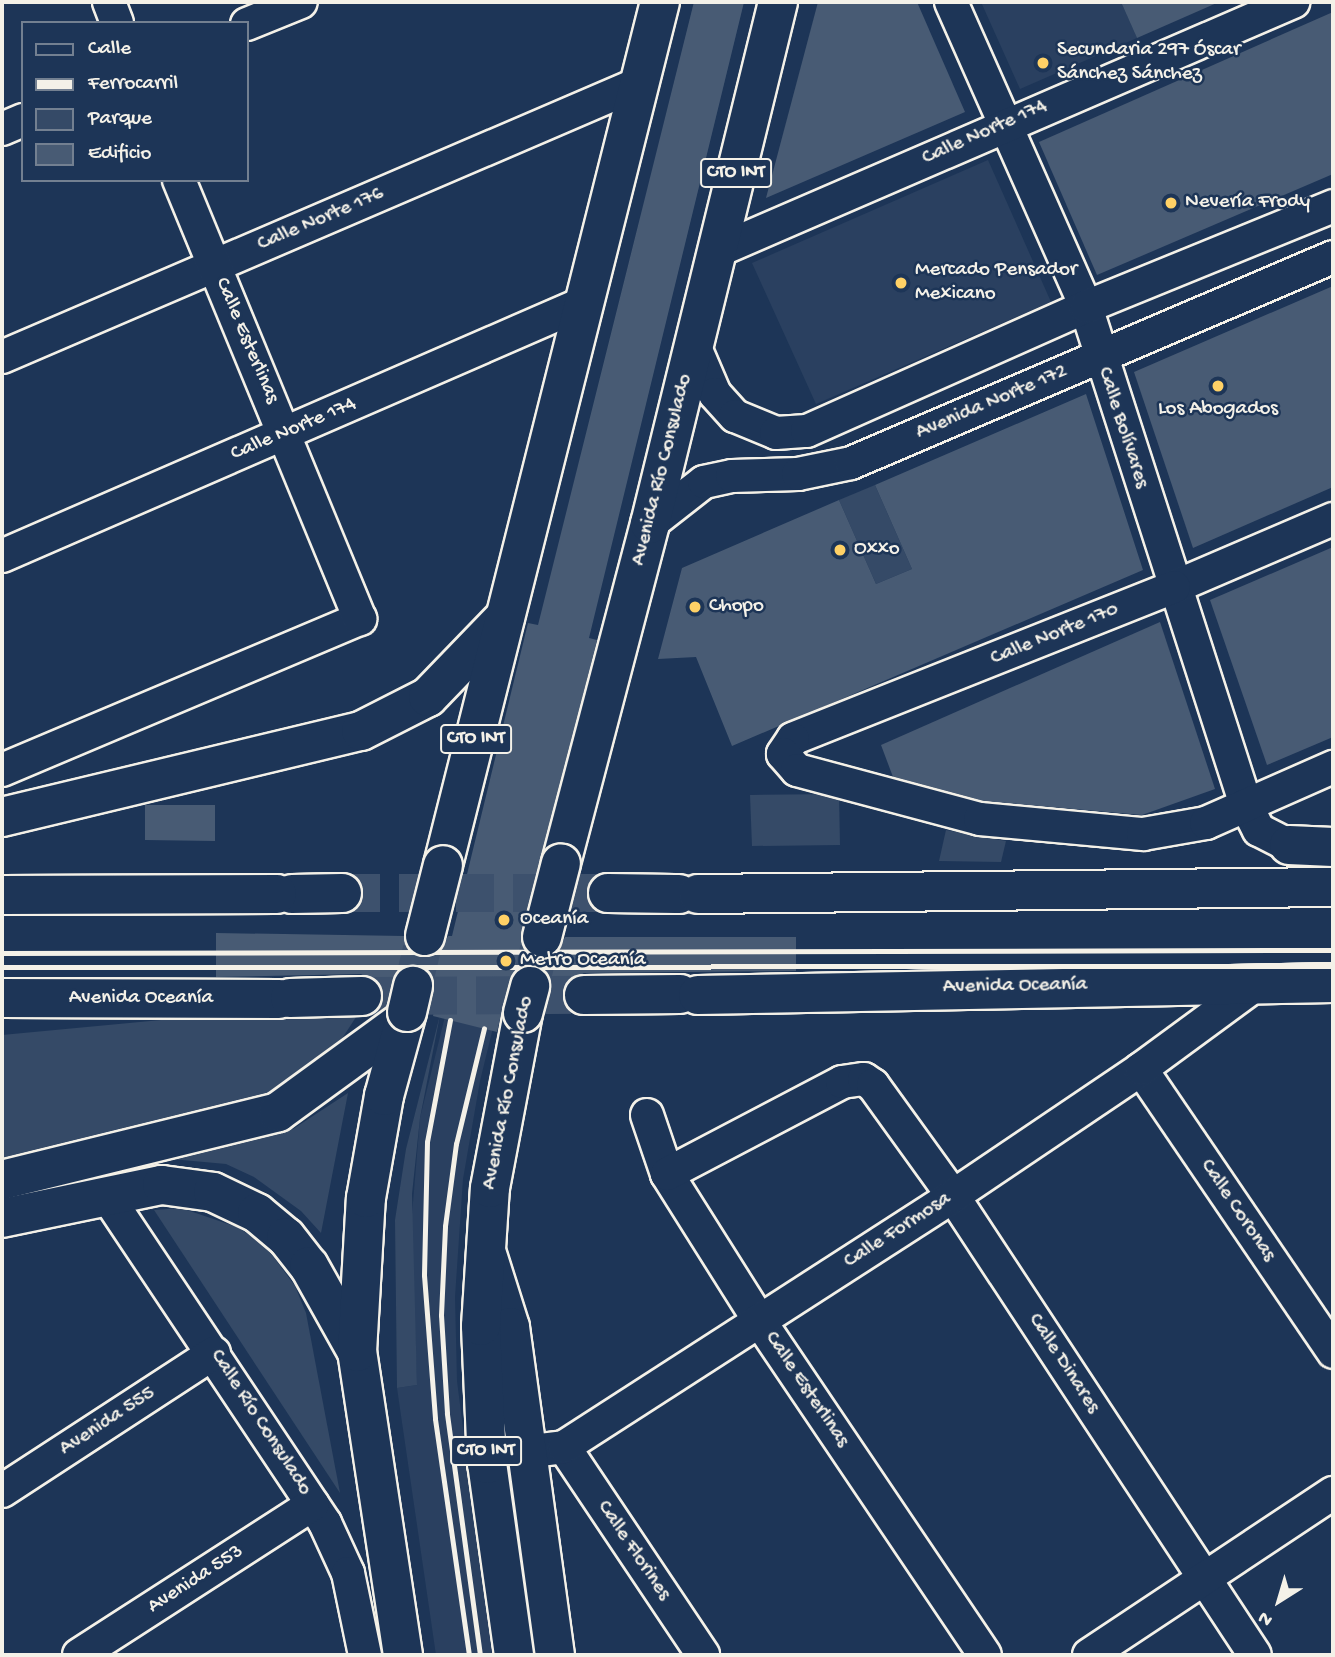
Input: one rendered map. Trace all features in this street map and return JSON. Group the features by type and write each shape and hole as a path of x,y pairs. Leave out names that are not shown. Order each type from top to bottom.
{"main road":[{"name":"CTO INT","path":"425,936 509,613 660,2"},
{"name":"Avenida Río Consulado","path":"542,937 650,524 778,2"},
{"path":"2,817 361,731 390,720 428,697 509,613"},
{"path":"1289,845 1333,847"},
{"path":"608,893 1333,887"},
{"path":"2,895 342,893"},
{"name":"Avenida Oceanía","path":"584,995 1333,983"},
{"name":"Avenida Oceanía","path":"11,1002 362,996"},
{"name":"Avenida Río Consulado","path":"526,1000 497,1136 484,1245 510,1327 524,1452 555,1655"},
{"path":"2,1181 278,1112 408,1006 384,1096 366,1198 357,1352 403,1655"},
{"path":"2,1218 162,1185 213,1192 257,1213 286,1237 309,1266 357,1352"},
{"name":"CTO INT","path":"484,1245 482,1388 487,1464 514,1655"}],"street":[{"path":"109,2 116,21"},
{"path":"248,24 301,2"},
{"name":"Calle Bolívares","path":"951,2 1007,122 1086,307 1099,357 1246,805 1259,830 1289,845"},
{"name":"Calle Norte 174","path":"717,251 1007,122 1293,2"},
{"name":"Calle Norte 176","path":"2,357 640,83"},
{"path":"2,129 21,121"},
{"name":"Calle Esterlinas","path":"2,770 360,619 180,182"},
{"path":"694,345 715,394 735,416 761,429 792,433 821,425 1086,307 1333,206"},
{"name":"Avenida Norte 172","path":"650,524 704,482 732,476 798,474 851,463 1333,257"},
{"name":"Calle Norte 174","path":"2,556 586,302"},
{"name":"Calle Norte 170","path":"1246,805 1206,822 1143,834 980,819 797,770 783,754 793,739 1174,587 1333,519"},
{"path":"1246,805 1333,767"},
{"name":"Calle Formosa","path":"524,1452 564,1447 953,1196 1141,1069 1258,983"},
{"name":"Calle Coronas","path":"1141,1069 1333,1352"},
{"name":"Calle Dinares","path":"667,1174 842,1082 864,1079 881,1092 953,1196 1255,1655"},
{"name":"Calle Esterlinas","path":"647,1115 667,1174 759,1320 985,1655"},
{"name":"Calle Río Consulado","path":"115,1208 313,1504 348,1573 365,1655"},
{"name":"Avenida 555","path":"2,1491 214,1353"},
{"name":"Calle Florines","path":"564,1447 703,1655"},
{"path":"1089,1655 1333,1493"},
{"name":"Avenida 553","path":"79,1655 313,1504"}],"shaded area":[{"path":"694,2 744,2 480,1081 463,1179 455,1297 457,1381 492,1655 436,1655 397,1388 417,1385 411,1227 420,1118"},
{"name":"Secundaria 297 Óscar Sánchez Sánchez","path":"981,2 1121,2 1137,38 1020,89"},
{"name":"Mercado Pensador Mexicano","path":"988,160 1051,302 816,404 752,263"}],"green space":[{"path":"875,485 912,569 876,584 839,500"},
{"path":"839,794 840,845 752,846 750,795"},
{"path":"946,830 1006,841 1001,862 939,861"},
{"path":"360,1011 326,1063 282,1092 2,1162 2,1035 161,1020"},
{"path":"440,1015 420,1118 412,1194 417,1385 397,1388 395,1220 406,1149"},
{"path":"348,1093 321,1233 301,1211 254,1177 226,1164 171,1159 293,1129"},
{"path":"181,1208 237,1227 264,1244 295,1286 306,1313 340,1493 154,1210"}],"building":[{"path":"694,2 744,2 589,638 597,640 521,942 527,953 547,958 558,952 565,937 796,937 796,971 584,973 564,986 551,986 545,970 525,965 509,980 497,1032 433,1016 440,986 434,986 428,971 417,965 398,971 391,986 381,986 361,974 216,977 216,933 404,936 409,951 420,957 440,952 448,936 452,936 528,623 538,625"},
{"path":"818,2 917,2 965,112 766,198"},
{"path":"1121,2 1219,2 1137,38"},
{"path":"1333,12 1333,174 1097,275 1039,142"},
{"path":"1333,286 1333,487 1193,548 1134,372"},
{"path":"1086,394 1143,570 732,746 696,657 658,659 682,568 839,500 876,584 912,569 875,485"},
{"path":"1333,547 1333,737 1267,765 1210,600"},
{"path":"1160,622 1215,789 1142,815 983,801 893,777 881,745"},
{"path":"145,805 215,805 215,841 145,840"}],"tunnel":[{"path":"342,893 608,893"},
{"path":"413,986 425,936"},
{"path":"530,986 542,937"},
{"path":"362,996 584,995"}],"railway":[{"path":"2,953 1333,950"},
{"path":"2,967 1333,966"},
{"path":"450,1020 427,1142 424,1275 435,1419 469,1655"},
{"path":"480,1655 447,1413 441,1315 445,1226 456,1144 484,1028"}],"place":[{"name":"Secundaria 297 Óscar Sánchez Sánchez","path":"1043,63"},
{"name":"Nevería Frody","path":"1171,203"},
{"name":"Mercado Pensador Mexicano","path":"901,283"},
{"name":"Los Abogados","path":"1218,386"},
{"name":"Oxxo","path":"840,550"},
{"name":"Chopo","path":"695,607"},
{"name":"Oceanía","path":"504,920"},
{"name":"Metro Oceanía","path":"506,961"}]}
